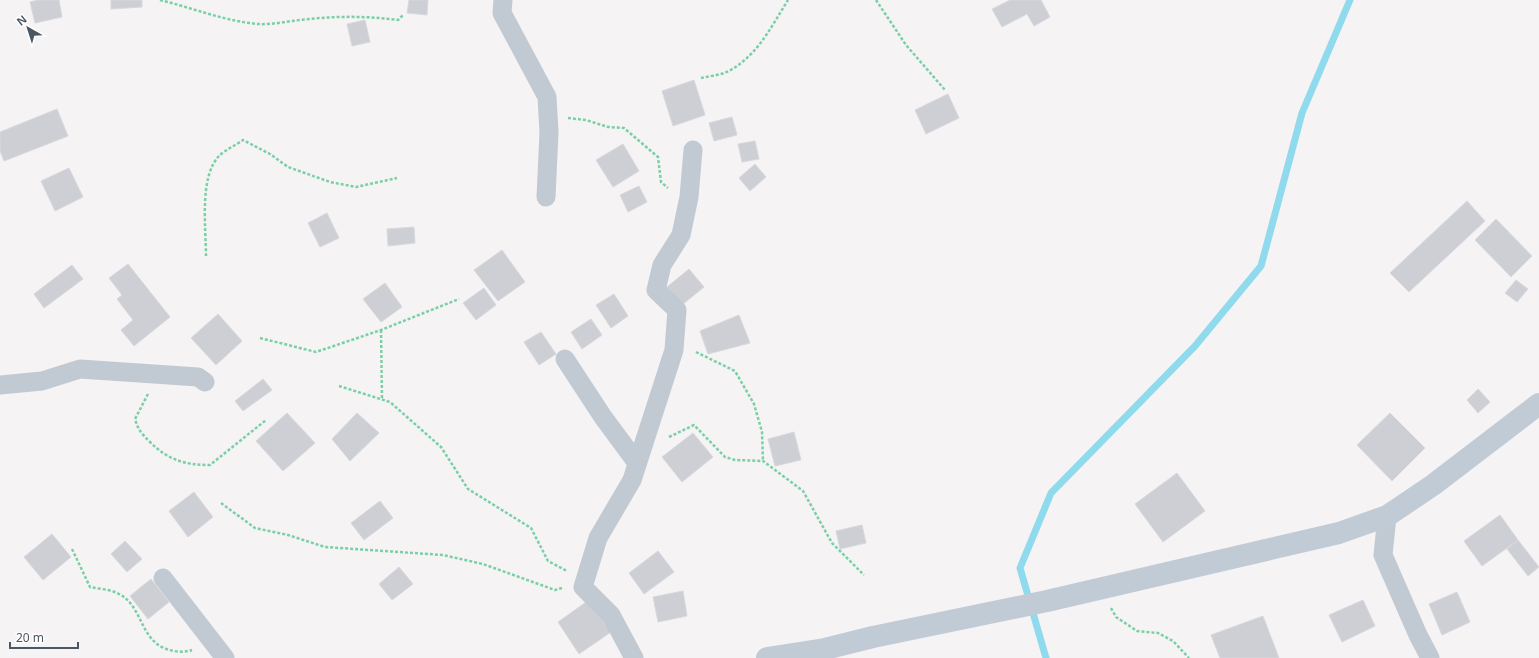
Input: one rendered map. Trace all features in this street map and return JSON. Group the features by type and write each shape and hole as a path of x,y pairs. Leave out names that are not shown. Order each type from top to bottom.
{"street":[{"path":"503,0 502,13 547,97 549,132 546,197"},
{"path":"634,658 611,615 583,587 598,538 632,480 674,350 677,310 656,290 662,265 681,235 688,201 693,150"},
{"path":"565,359 603,417 637,463"},
{"path":"0,385 42,381 80,369 198,377 205,382"},
{"path":"767,658 825,649 1047,601 1339,533 1388,516 1433,485 1539,404"},
{"path":"1388,516 1383,555 1418,635 1430,658"},
{"path":"163,578 225,658"}],"path":[{"path":"160,0 181,5 203,13 259,24 348,16 374,16 398,20 403,15"},
{"path":"701,78 728,71 753,54 767,36 788,0"},
{"path":"876,0 906,45 945,90"},
{"path":"548,116 559,119 570,118 586,120 608,127 624,128 658,157 661,182 688,201"},
{"path":"206,256 205,213 209,172 220,156 243,140 270,154 288,167 330,182 356,187 397,178"},
{"path":"260,338 316,352 381,330 459,299"},
{"path":"381,330 382,399"},
{"path":"675,335 691,350 735,372 754,404 762,432 763,461"},
{"path":"163,374 146,396 135,419 138,430 162,454 176,461 210,465 266,420"},
{"path":"339,386 390,402 441,447 468,489 531,528 548,561 585,581"},
{"path":"645,439 662,440 694,425 725,457 734,460 763,461 803,491 832,543 864,575"},
{"path":"221,503 255,528 288,535 325,546 443,555 483,564 555,590 585,581"},
{"path":"72,549 90,587 118,593 127,601 155,644 166,650 187,652 213,643"},
{"path":"1099,589 1116,617 1137,631 1158,633 1168,638 1189,658"}],"building":[{"path":"38,0 59,0 62,17 35,23 30,2"},
{"path":"111,0 142,0 142,7 111,9"},
{"path":"409,0 428,0 427,15 407,13"},
{"path":"1010,0 1041,0 1050,17 1034,26 1027,14 1002,27 992,9"},
{"path":"365,20 370,42 352,46 347,24"},
{"path":"694,80 705,115 673,126 662,91"},
{"path":"948,94 959,118 926,134 915,110"},
{"path":"57,109 68,136 4,161 0,151 0,132"},
{"path":"732,117 737,135 714,141 709,123"},
{"path":"755,141 759,159 742,162 738,144"},
{"path":"623,144 639,171 613,187 596,160"},
{"path":"755,164 766,177 750,191 739,178"},
{"path":"69,168 83,197 55,211 41,181"},
{"path":"639,186 647,202 628,212 620,195"},
{"path":"1467,201 1485,221 1409,292 1390,273"},
{"path":"327,213 339,238 320,247 308,223"},
{"path":"1496,219 1532,256 1511,277 1475,240"},
{"path":"414,227 415,243 388,246 387,229"},
{"path":"502,250 525,282 498,301 474,270"},
{"path":"128,264 170,317 134,346 121,330 133,320 117,299 122,295 109,278"},
{"path":"72,265 83,279 44,308 34,294"},
{"path":"689,269 704,287 682,305 667,287"},
{"path":"1516,280 1528,289 1517,302 1505,293"},
{"path":"385,283 402,307 381,322 363,299"},
{"path":"484,288 496,305 476,320 463,303"},
{"path":"614,294 628,316 611,328 596,305"},
{"path":"218,314 242,341 216,365 191,338"},
{"path":"739,315 750,343 708,354 700,331"},
{"path":"591,319 602,335 582,349 571,332"},
{"path":"541,332 556,354 539,365 524,342"},
{"path":"263,379 272,390 243,411 235,401"},
{"path":"1478,389 1490,402 1478,413 1467,400"},
{"path":"287,413 315,443 283,471 256,441"},
{"path":"357,413 379,433 350,461 332,439"},
{"path":"1390,413 1425,448 1392,481 1357,445"},
{"path":"794,432 801,460 775,466 768,439"},
{"path":"693,433 713,457 682,482 662,457"},
{"path":"1177,473 1205,511 1163,542 1135,504"},
{"path":"194,492 213,517 188,537 169,511"},
{"path":"380,501 393,518 364,540 351,523"},
{"path":"1500,515 1518,540 1482,566 1464,541"},
{"path":"862,525 866,543 840,549 836,531"},
{"path":"52,534 71,557 43,580 24,557"},
{"path":"1518,540 1539,567 1528,576 1507,549"},
{"path":"125,541 142,559 127,572 111,554"},
{"path":"658,551 674,572 644,594 629,573"},
{"path":"399,567 413,584 392,600 379,584"},
{"path":"151,579 169,602 148,619 130,596"},
{"path":"683,591 687,616 658,622 653,597"},
{"path":"1457,592 1470,622 1442,635 1429,604"},
{"path":"589,600 611,632 579,654 558,622"},
{"path":"1363,600 1375,626 1342,642 1329,615"},
{"path":"1263,616 1279,658 1220,658 1211,635"}],"waterway":[{"path":"1046,658 1020,568 1051,493 1195,346 1261,266 1302,113 1350,0"}]}
